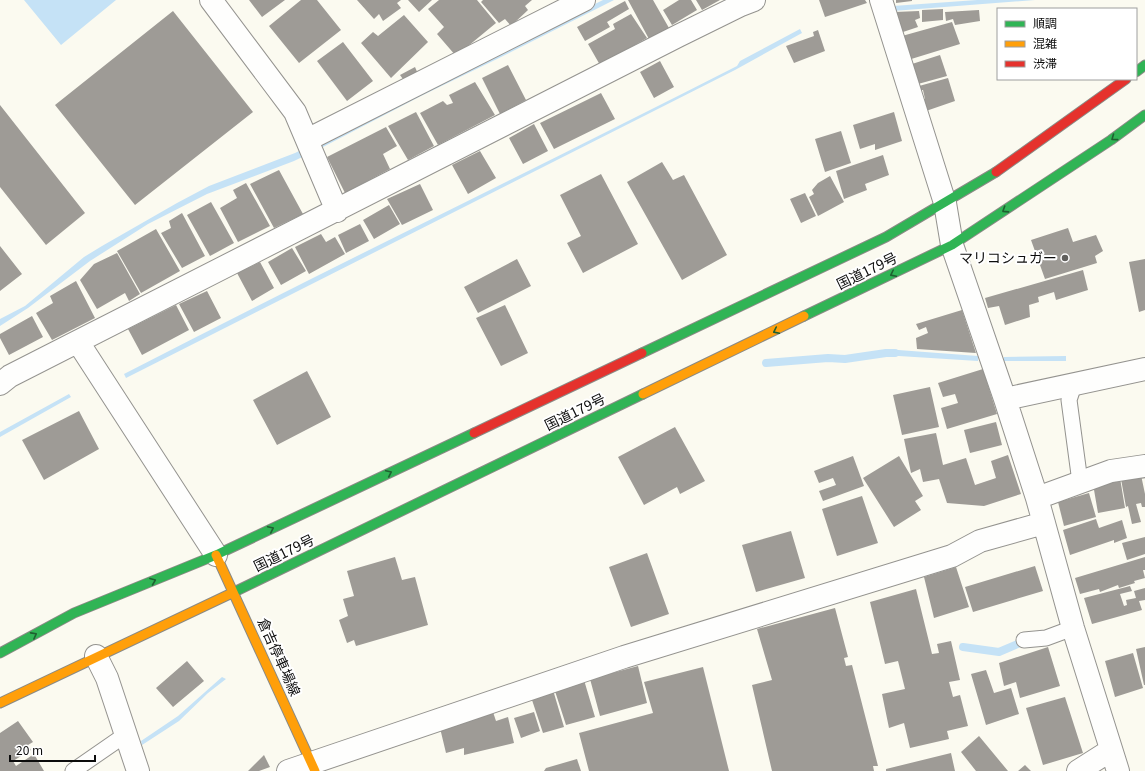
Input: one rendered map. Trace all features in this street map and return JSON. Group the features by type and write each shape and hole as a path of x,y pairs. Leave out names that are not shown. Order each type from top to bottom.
{"main road":[{"path":"1137,71 1145,65"},
{"name":"国道179号","path":"0,653 74,613 216,555 886,237 1006,166 1125,80"},
{"name":"国道179号","path":"0,703 96,656 234,592 952,245 1111,140 1145,115"},
{"name":"倉吉停車場線","path":"216,555 313,767"}],"street":[{"path":"211,0 295,112 337,211"},
{"path":"3,375 78,342 678,36 754,0"},
{"path":"881,0 945,203 952,245 1037,498 1073,628 1118,771"},
{"path":"307,140 570,3"},
{"path":"78,342 216,555"},
{"path":"1005,399 1145,370"},
{"path":"1037,498 1111,471 1145,466"},
{"path":"288,771 313,767 624,657 952,556 980,541 1044,523"},
{"path":"96,656 107,678 138,771"},
{"path":"1078,771 1111,750"}],"lane":[{"path":"1074,385 1069,400 1080,482"},
{"path":"1024,640 1046,638 1073,628"},
{"path":"73,771 126,735"}],"water":[{"path":"24,0 116,0 61,45"},
{"path":"603,0 614,0 294,161 207,194 148,224 90,261 28,308 0,326 0,319 25,306 84,257 177,203 209,186 295,153"},
{"path":"977,0 1035,0 893,11 893,6"},
{"path":"800,29 802,33 735,70 126,378 124,374 737,66 740,61"},
{"path":"885,349 978,356 978,361 883,355"},
{"path":"1066,356 1066,361 1003,361 1004,357"},
{"path":"69,394 71,397 0,437 0,432"},
{"path":"222,677 226,679 208,693 179,721 142,745 141,741 178,716"}],"building":[{"path":"249,0 285,0 262,17"},
{"path":"301,0 317,0 341,30 299,63 269,26"},
{"path":"357,0 401,0 397,3 401,8 383,21 379,14 374,19"},
{"path":"408,0 432,0 419,12"},
{"path":"439,0 477,0 496,23 456,56 437,34 444,27 428,9"},
{"path":"483,0 532,0 525,6 528,10 511,26 505,19 499,23 481,2"},
{"path":"628,0 653,0 669,28 649,39"},
{"path":"679,0 691,0 697,10 672,25 663,10"},
{"path":"696,0 720,0 702,10"},
{"path":"819,0 865,0 867,3 825,17"},
{"path":"896,0 912,0 912,1 896,3"},
{"path":"625,1 629,9 607,22 610,27 585,41 577,27"},
{"path":"943,9 943,20 922,22 922,10"},
{"path":"979,10 980,21 955,25 953,19 946,21 945,12"},
{"path":"173,11 253,112 135,205 55,105"},
{"path":"919,11 920,18 915,20 918,27 900,33 895,12"},
{"path":"631,14 647,38 600,65 588,44 615,29 613,24"},
{"path":"404,15 428,42 391,78 361,43 373,32 378,36"},
{"path":"952,22 960,44 908,60 902,36"},
{"path":"818,30 825,51 794,63 786,46 814,36 813,32"},
{"path":"343,42 373,81 347,101 317,61"},
{"path":"940,55 947,76 918,84 912,64"},
{"path":"660,61 674,87 654,98 640,72"},
{"path":"508,65 526,100 500,114 482,78"},
{"path":"415,67 418,74 405,82 400,75"},
{"path":"948,78 955,101 926,111 922,99 925,99 923,90 919,90 919,86"},
{"path":"475,82 495,115 438,145 420,113 443,101 447,105 453,103 449,95"},
{"path":"601,93 615,119 554,149 540,123"},
{"path":"0,105 85,213 46,245 0,187"},
{"path":"416,112 434,146 408,160 388,126"},
{"path":"894,112 902,141 875,150 875,144 860,149 853,125"},
{"path":"534,124 548,151 523,164 509,138"},
{"path":"386,127 397,146 383,154 390,169 345,193 327,157"},
{"path":"841,131 851,163 825,172 815,139"},
{"path":"480,151 496,178 468,194 452,165"},
{"path":"883,155 889,175 865,184 867,190 844,199 836,171"},
{"path":"662,162 673,180 684,175 727,255 682,280 627,182"},
{"path":"279,170 303,214 274,228 250,184"},
{"path":"601,174 638,244 583,273 567,243 581,236 560,195"},
{"path":"830,176 844,202 818,216 809,197 814,194 812,190 818,183"},
{"path":"246,183 270,226 238,242 220,208 237,198 233,190"},
{"path":"420,184 433,210 402,225 387,199"},
{"path":"805,193 816,216 801,223 790,199"},
{"path":"211,202 234,243 210,256 187,215"},
{"path":"389,205 400,224 374,239 363,220"},
{"path":"182,213 205,256 182,268 161,233 171,228 169,221"},
{"path":"360,224 369,241 346,253 338,235"},
{"path":"1068,228 1073,242 1096,235 1103,251 1095,256 1097,263 1045,279 1031,240"},
{"path":"156,229 180,271 141,293 117,251"},
{"path":"321,234 326,242 335,237 345,254 309,274 295,247"},
{"path":"0,246 22,274 0,291"},
{"path":"292,248 306,271 281,285 268,262"},
{"path":"117,253 140,294 129,301 125,293 97,309 80,280 94,264"},
{"path":"517,259 531,286 478,313 464,287"},
{"path":"1145,259 1145,310 1139,312 1129,262"},
{"path":"260,262 274,288 252,301 237,273"},
{"path":"1083,270 1088,290 1056,300 1054,292 1038,297 1039,302 1029,305 1030,317 1005,325 999,306 988,308 985,298"},
{"path":"76,281 95,318 52,340 36,313 53,303 50,296"},
{"path":"207,291 221,318 194,332 179,304"},
{"path":"176,305 189,330 142,355 128,329"},
{"path":"505,305 528,353 501,366 476,318"},
{"path":"962,310 976,353 917,349 916,338 928,333 926,327 919,330 916,324"},
{"path":"32,316 43,337 9,355 0,338 0,334"},
{"path":"983,369 997,414 947,429 941,408 958,403 955,394 943,397 938,383"},
{"path":"307,371 331,417 277,445 253,400"},
{"path":"930,387 939,427 902,435 893,395"},
{"path":"79,411 99,449 44,480 22,440"},
{"path":"996,422 1002,445 970,453 964,430"},
{"path":"675,427 705,481 680,494 677,487 644,505 618,457"},
{"path":"936,433 943,465 966,458 975,485 996,478 991,461 1008,455 1021,494 984,506 947,503 939,479 923,482 920,469 911,473 904,439"},
{"path":"853,456 864,486 823,501 819,491 836,485 833,478 819,483 814,471"},
{"path":"899,456 923,496 915,501 921,510 894,527 863,478"},
{"path":"1141,475 1145,494 1145,507 1142,507 1141,503 1136,504 1141,522 1132,524 1128,506 1126,507 1121,479"},
{"path":"1120,478 1125,508 1098,513 1093,484"},
{"path":"1089,493 1096,517 1064,526 1058,502"},
{"path":"862,496 878,543 837,556 822,509"},
{"path":"1096,519 1099,528 1122,520 1127,538 1114,543 1114,540 1070,555 1063,530"},
{"path":"791,531 805,578 756,592 742,545"},
{"path":"1145,537 1145,554 1127,560 1122,543"},
{"path":"647,553 669,614 631,627 609,567"},
{"path":"395,557 402,580 415,577 428,625 356,646 354,640 347,643 339,620 348,616 343,599 354,596 347,571"},
{"path":"1145,557 1145,570 1143,570 1145,578 1119,588 1118,585 1100,592 1099,589 1080,594 1075,578"},
{"path":"1035,566 1043,591 973,612 965,587"},
{"path":"956,567 969,607 934,618 924,577"},
{"path":"1130,586 1132,591 1120,594 1124,606 1127,605 1126,600 1136,598 1134,591 1145,588 1145,600 1139,601 1142,610 1092,624 1084,598"},
{"path":"916,589 932,654 939,653 937,644 951,641 960,680 949,682 953,697 960,695 968,726 947,731 949,739 910,748 904,723 889,728 882,694 905,689 898,661 885,664 870,602"},
{"path":"835,608 848,657 844,658 846,666 852,665 878,766 873,766 874,771 772,771 752,685 772,680 757,629"},
{"path":"1048,647 1060,686 1020,698 1016,682 1004,686 999,663"},
{"path":"1145,647 1145,685 1144,685 1136,649"},
{"path":"1133,653 1143,688 1115,697 1105,661"},
{"path":"187,661 204,681 173,707 156,688"},
{"path":"638,666 647,703 600,716 590,679"},
{"path":"703,667 729,771 589,771 579,733 653,713 644,682"},
{"path":"986,670 994,693 1011,688 1019,714 986,725 971,674"},
{"path":"584,680 595,717 566,725 554,688"},
{"path":"553,690 564,727 543,733 531,697"},
{"path":"1065,697 1083,753 1043,765 1026,708"},
{"path":"493,712 496,721 508,717 514,743 464,755 464,748 446,753 440,728"},
{"path":"534,712 540,731 521,738 514,718"},
{"path":"18,721 33,742 28,745 31,750 13,761 16,766 34,754 44,771 0,771 0,733"},
{"path":"979,736 1008,771 976,771 961,752"},
{"path":"951,753 955,771 886,771 886,769"},
{"path":"264,755 270,767 259,771 248,771"},
{"path":"577,759 581,771 544,771 546,768"},
{"path":"1025,765 1031,771 1018,771"}],"waterway":[{"path":"766,363 828,358 845,359 895,353"},
{"path":"963,647 999,652 1020,643"}],"traffic: fast":[{"path":"1137,71 1145,65"},
{"path":"804,316 952,245 1111,140 1145,115"},
{"path":"642,353 886,237 996,172"},
{"path":"232,593 643,394"},
{"path":"0,653 74,613 216,555 474,433"}],"traffic: slow":[{"path":"643,394 804,316"},
{"path":"216,555 315,771"},
{"path":"0,703 232,593"}],"traffic: jam":[{"path":"996,172 1125,80"},
{"path":"474,433 642,353"}],"place":[{"name":"マリコシュガー","path":"1065,258"}]}
